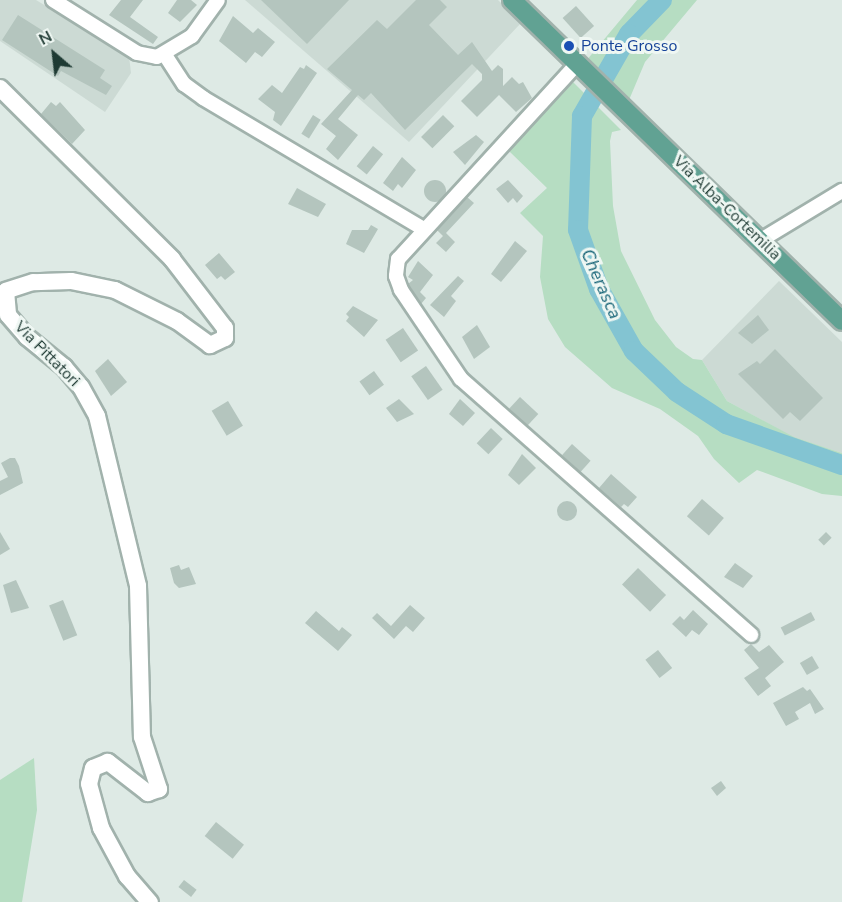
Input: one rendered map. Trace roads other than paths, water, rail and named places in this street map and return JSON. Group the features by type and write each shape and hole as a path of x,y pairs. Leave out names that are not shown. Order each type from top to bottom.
{"main road":[{"name":"Via Alba-Cortemilia","path":"512,0 609,98 761,240 842,321"}],"street":[{"path":"53,0 137,53 152,57 165,55 192,36 218,0"},
{"path":"165,55 184,84 203,98 425,230"},
{"path":"578,67 398,259 396,276 401,290 461,379 751,635"},
{"name":"Via Pittatori","path":"0,88 172,259 225,328 225,338 210,345 177,321 115,290 71,281 33,282 6,291 8,315 27,337 70,373 97,416 138,586 142,737 159,789 148,793 108,762 93,768 89,784 101,828 127,876 150,902"},
{"path":"761,240 842,191"}],"waterway":[{"name":"Cherasca","path":"662,0 629,34 582,116 578,230 599,289 634,351 677,392 726,424 842,465"}],"place":[{"name":"Ponte Grosso","path":"569,46"}]}
